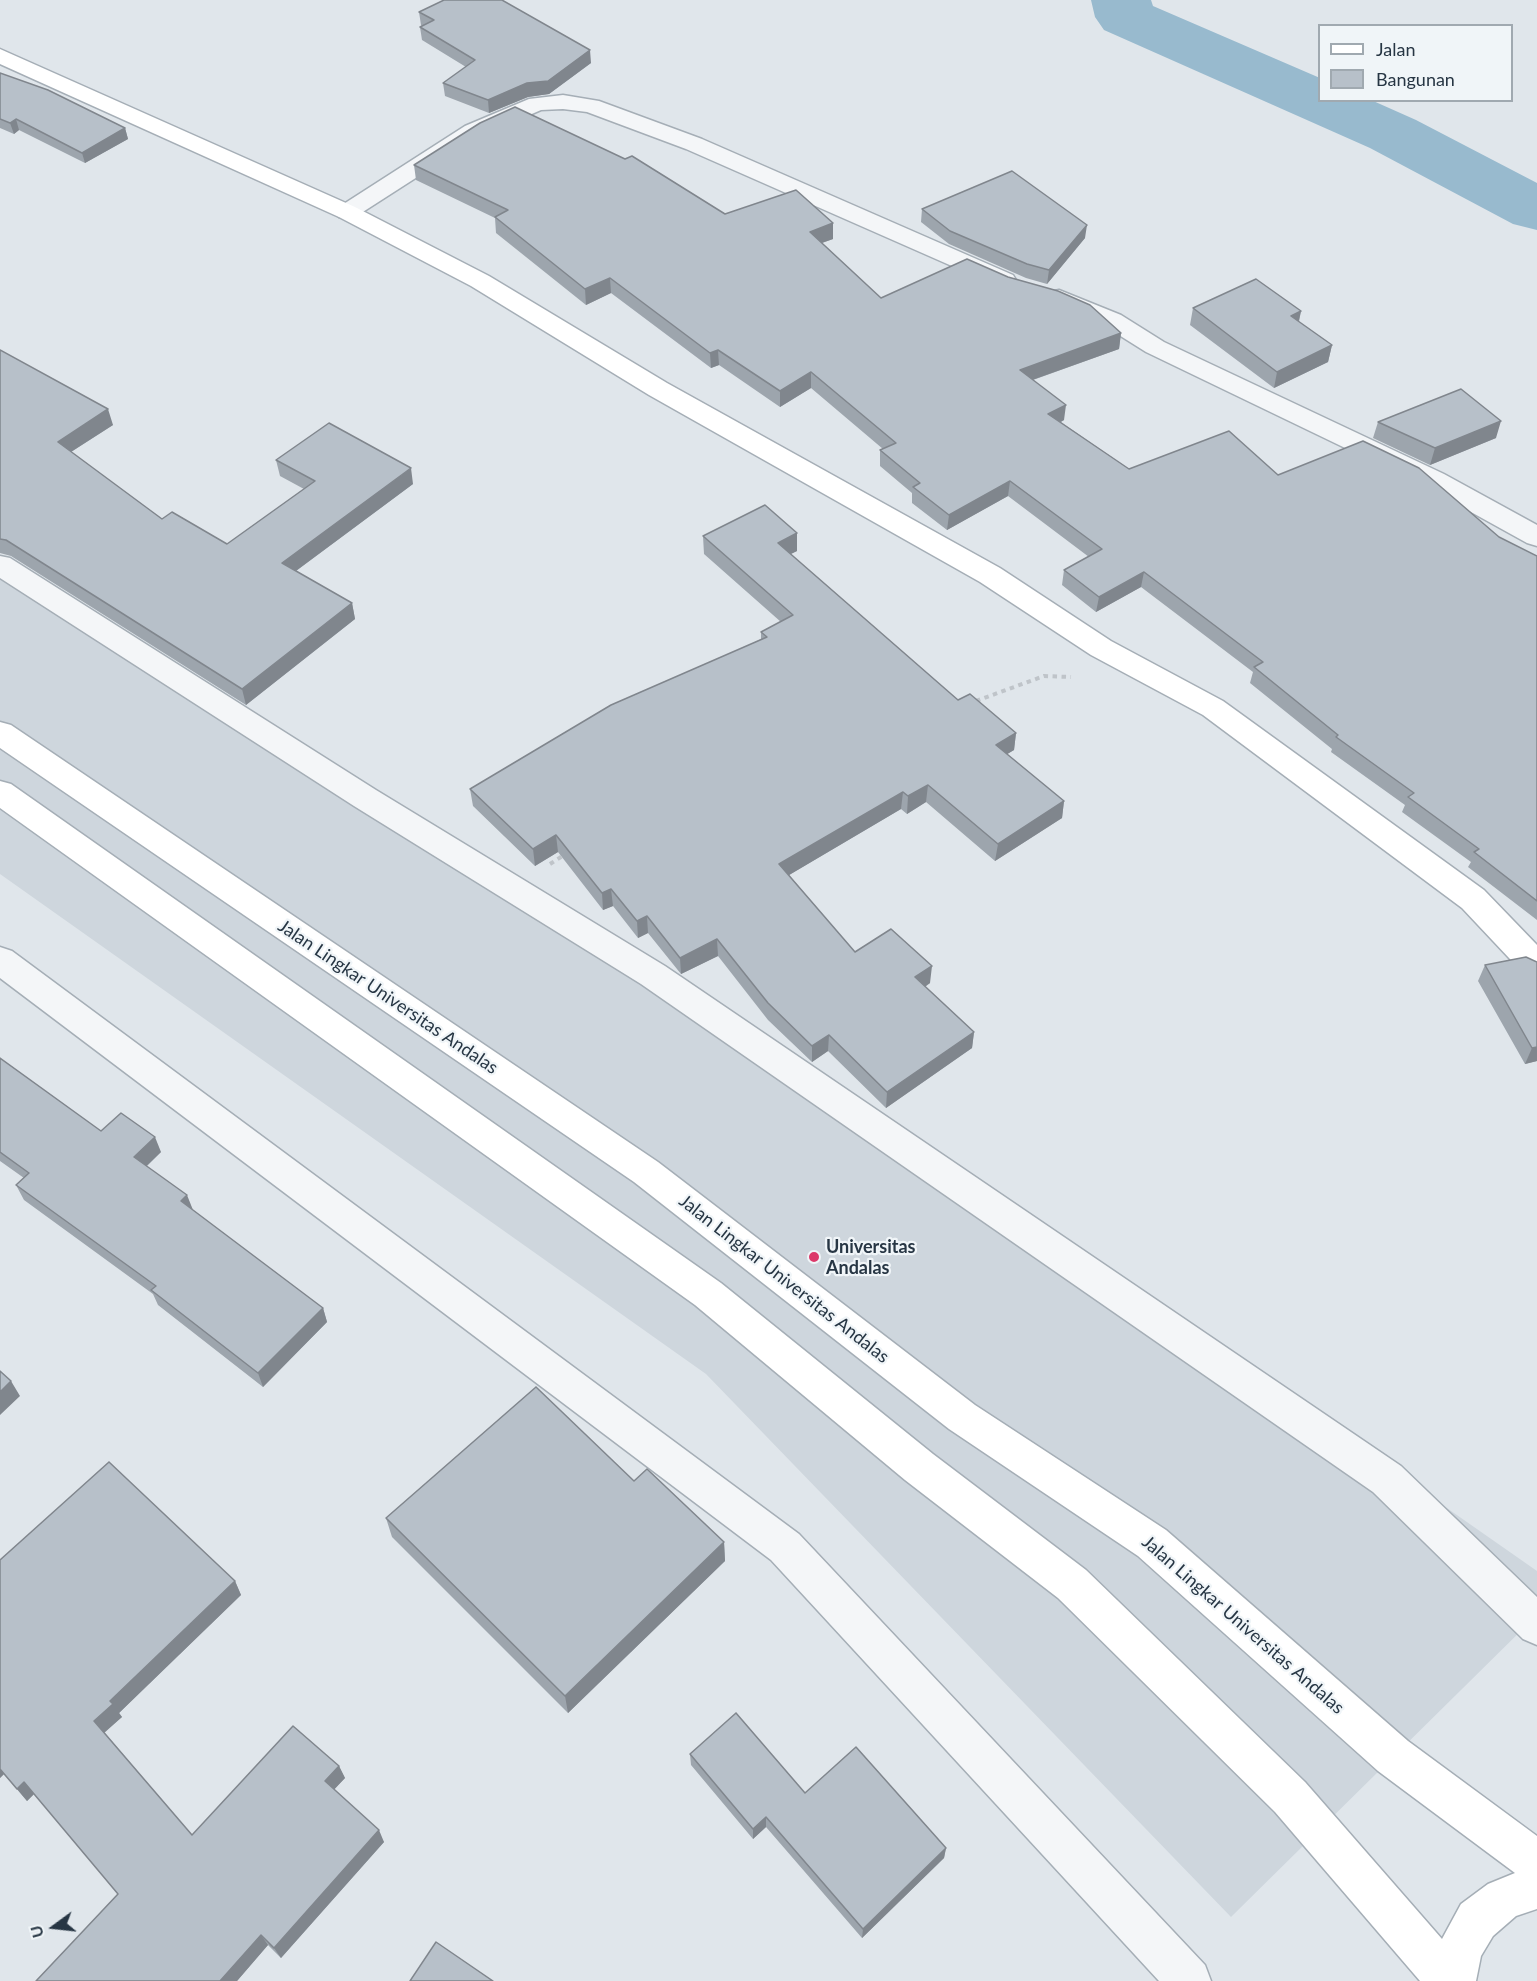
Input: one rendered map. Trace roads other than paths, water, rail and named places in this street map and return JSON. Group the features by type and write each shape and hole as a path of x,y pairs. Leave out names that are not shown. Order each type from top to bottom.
{"street":[{"path":"0,56 347,212 480,282 657,390 990,575 1101,648 1213,708 1473,899 1537,966"},
{"path":"347,212 473,131 537,104 572,103 591,106 694,144 1031,289 1066,299 1112,320 1155,347 1434,480 1537,537"},
{"path":"0,565 510,888 653,975 1387,1479 1537,1625"},
{"name":"Jalan Lingkar Universitas Andalas","path":"0,733 646,1172 962,1417 1152,1543 1393,1756 1537,1863"},
{"path":"0,792 708,1294 919,1467 1072,1584 1290,1797 1449,1981"},
{"path":"0,960 785,1547 1189,1981"},
{"path":"1454,1981 1460,1950 1478,1920 1503,1899 1537,1887"}],"waterway":[{"path":"1121,0 1126,17 1318,101"},
{"path":"1320,102 1393,134 1537,210"}],"place":[{"name":"Universitas Andalas","path":"814,1257"}]}
